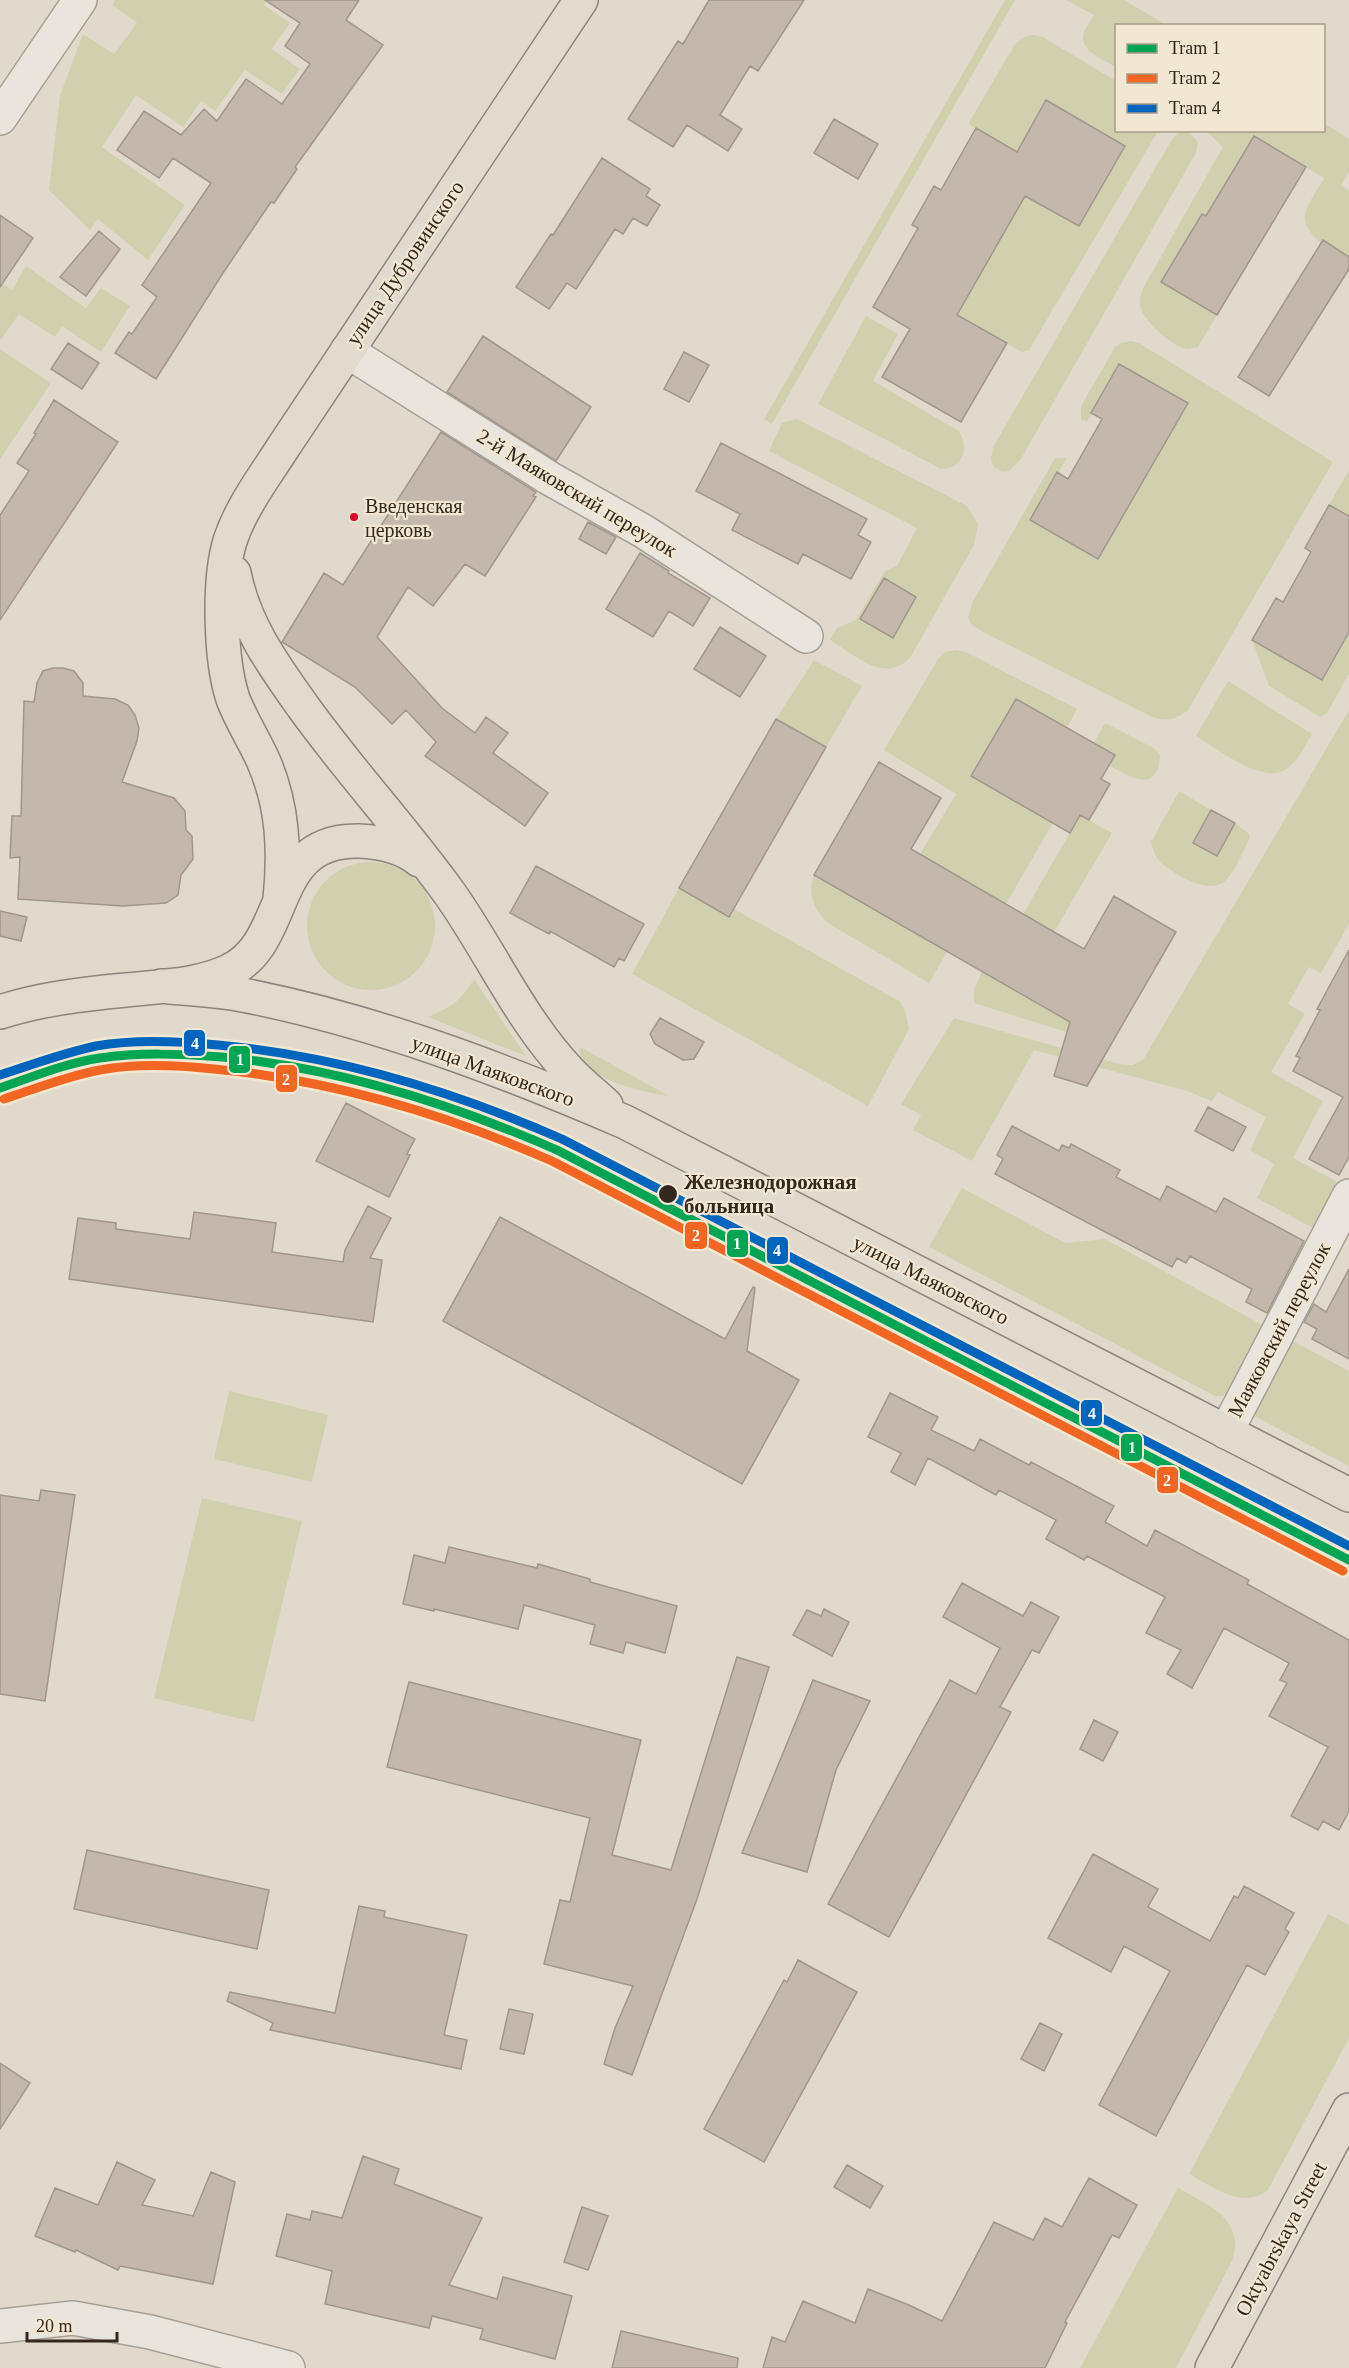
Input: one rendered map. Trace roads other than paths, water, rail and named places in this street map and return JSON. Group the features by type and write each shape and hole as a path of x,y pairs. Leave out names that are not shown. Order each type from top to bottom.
{"main road":[{"name":"улица Дубровинского","path":"235,529 261,482 580,0"},
{"path":"235,529 232,556 234,575 242,604 260,643 326,739 450,895 523,1011 568,1071 625,1122"},
{"path":"235,529 227,553 223,582 224,648 233,699 264,762 278,802 283,859 280,899"},
{"path":"6,1004 190,983 231,970 247,958 260,941 272,921 288,881 307,857 320,849 354,841 375,841 396,846 414,856 430,869"},
{"name":"улица Маяковского","path":"161,986 241,995 375,1028 534,1084 625,1122 1349,1495"},
{"name":"Oktyabrskaya Street","path":"1212,2368 1349,2110"}],"street":[{"path":"0,118 80,0"},
{"name":"2-й Маяковский переулок","path":"347,351 549,478 643,531 806,636"},
{"name":"Маяковский переулок","path":"1226,1432 1349,1196"},
{"path":"0,2326 73,2318 150,2332 288,2368"}],"tram line":[{"name":"4","path":"0,1075 96,1046 157,1041 188,1042 263,1050 307,1058 351,1067 437,1091 562,1139 1349,1546"},
{"name":"1","path":"0,1088 87,1060 115,1056 176,1054 265,1062 351,1079 476,1117 557,1150 1349,1560"},
{"name":"2","path":"4,1099 63,1079 100,1070 157,1065 186,1066 258,1074 344,1090 470,1128 552,1161 1343,1571"}],"place":[{"name":"Введенская церковь","path":"354,517"},
{"name":"Железнодорожная больница","path":"668,1194"}]}
